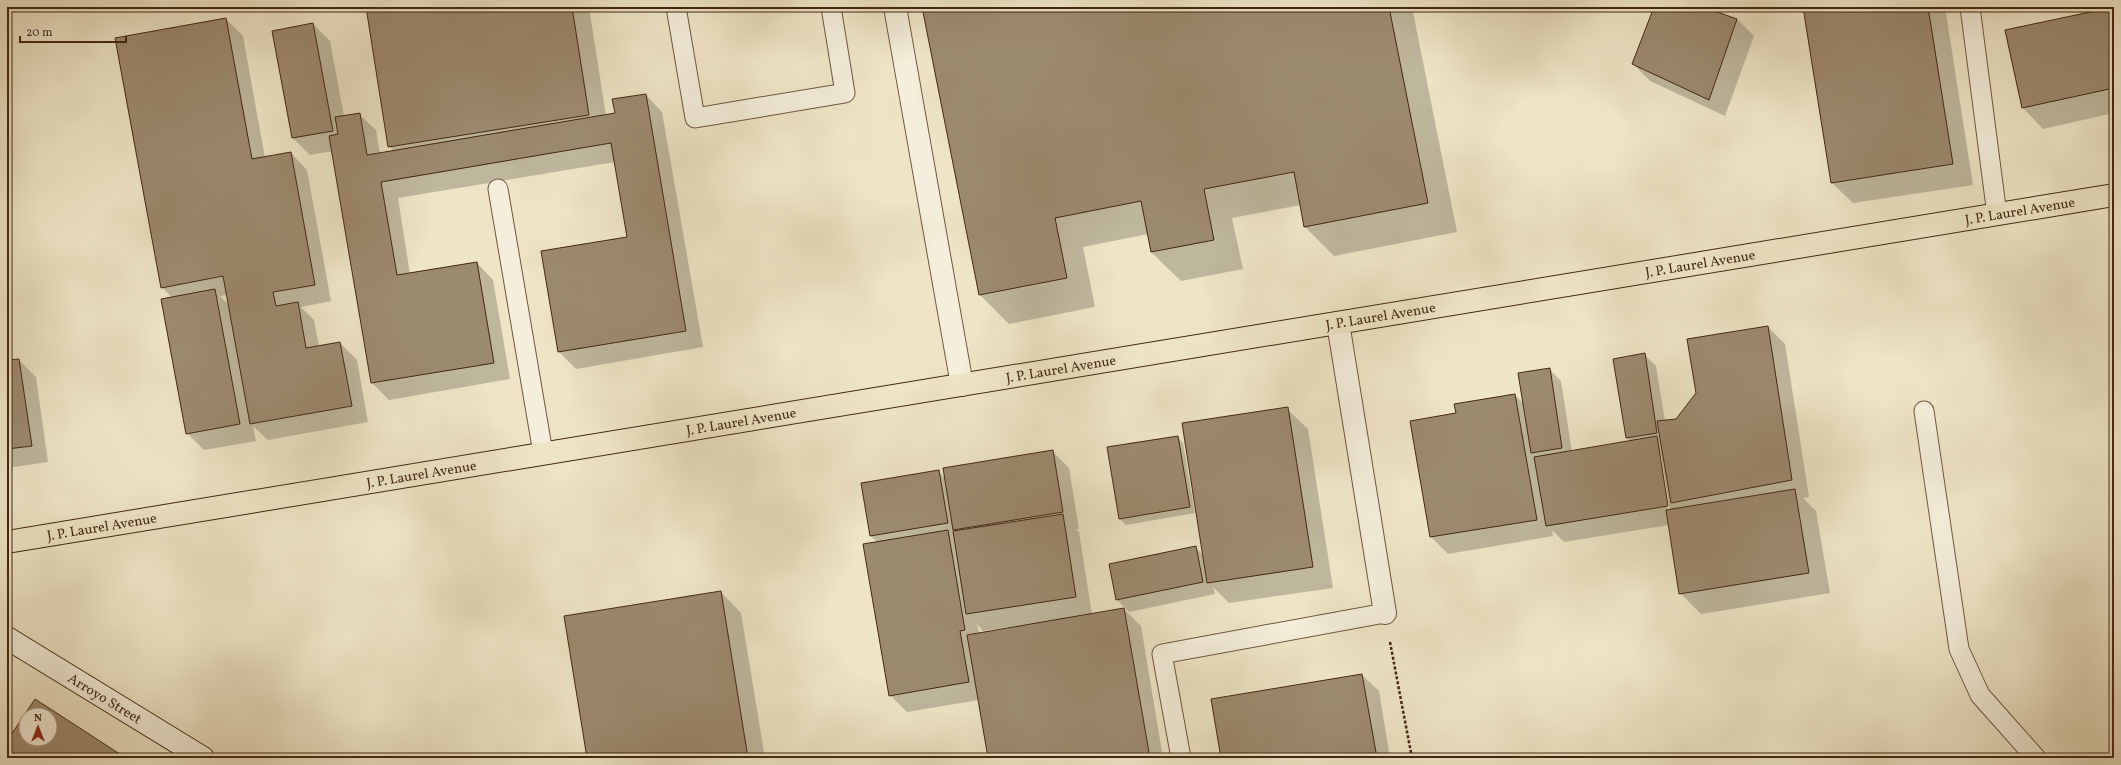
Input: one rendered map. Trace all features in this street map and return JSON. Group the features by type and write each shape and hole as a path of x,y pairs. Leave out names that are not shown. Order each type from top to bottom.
{"main road":[{"name":"J. P. Laurel Avenue","path":"7,542 2114,196"}],"street":[{"path":"895,7 962,385"},
{"path":"1338,323 1385,613"},
{"name":"Arroyo Street","path":"7,638 203,758"}],"lane":[{"path":"676,7 695,118 845,93 831,7"},
{"path":"1970,7 1997,215"},
{"path":"498,189 543,453"},
{"path":"1924,411 1959,650 1980,695 2036,758"},
{"path":"1181,758 1162,654 1385,613"}],"path":[{"path":"1385,613 1412,758"}],"building":[{"path":"366,7 572,7 589,115 388,147"},
{"path":"922,7 1389,7 1428,203 1304,227 1294,172 1204,189 1214,240 1151,252 1141,201 1055,218 1067,278 979,295"},
{"path":"1654,7 1703,7 1737,19 1709,100 1632,64"},
{"path":"1803,7 1928,7 1953,164 1831,183"},
{"path":"2114,7 2114,88 2022,108 2005,30"},
{"path":"226,18 252,159 291,152 315,285 273,292 276,306 298,302 306,348 340,342 352,406 250,424 223,276 161,288 115,38"},
{"path":"313,23 333,131 292,138 272,31"},
{"path":"646,94 686,331 558,352 541,251 627,237 611,143 381,182 397,275 477,262 494,363 371,383 329,136 338,134 335,117 360,113 367,155 615,113 612,99"},
{"path":"215,289 240,424 186,434 161,299"},
{"path":"1768,326 1792,480 1671,503 1657,421 1676,419 1696,393 1687,339"},
{"path":"1645,353 1657,433 1626,438 1613,359"},
{"path":"19,359 32,446 7,449 7,360"},
{"path":"1550,368 1562,448 1531,453 1518,373"},
{"path":"1515,394 1537,520 1430,537 1410,421 1456,413 1454,404"},
{"path":"1288,407 1313,567 1207,583 1182,423"},
{"path":"1178,436 1190,507 1119,519 1107,447"},
{"path":"1657,436 1668,506 1546,526 1534,457"},
{"path":"1053,450 1063,512 953,530 943,468"},
{"path":"939,470 948,523 870,536 861,483"},
{"path":"1795,489 1809,573 1679,594 1666,510"},
{"path":"1063,514 1076,597 966,614 953,531"},
{"path":"948,530 965,630 960,631 969,682 889,696 863,544"},
{"path":"1196,546 1203,582 1116,600 1109,564"},
{"path":"721,591 748,758 587,758 564,616"},
{"path":"1124,608 1150,758 988,758 967,635"},
{"path":"1362,674 1377,758 1221,758 1211,699"},
{"path":"35,699 47,707 30,707"},
{"path":"58,714 126,758 7,758 7,741 18,724 18,747 58,747"}]}
